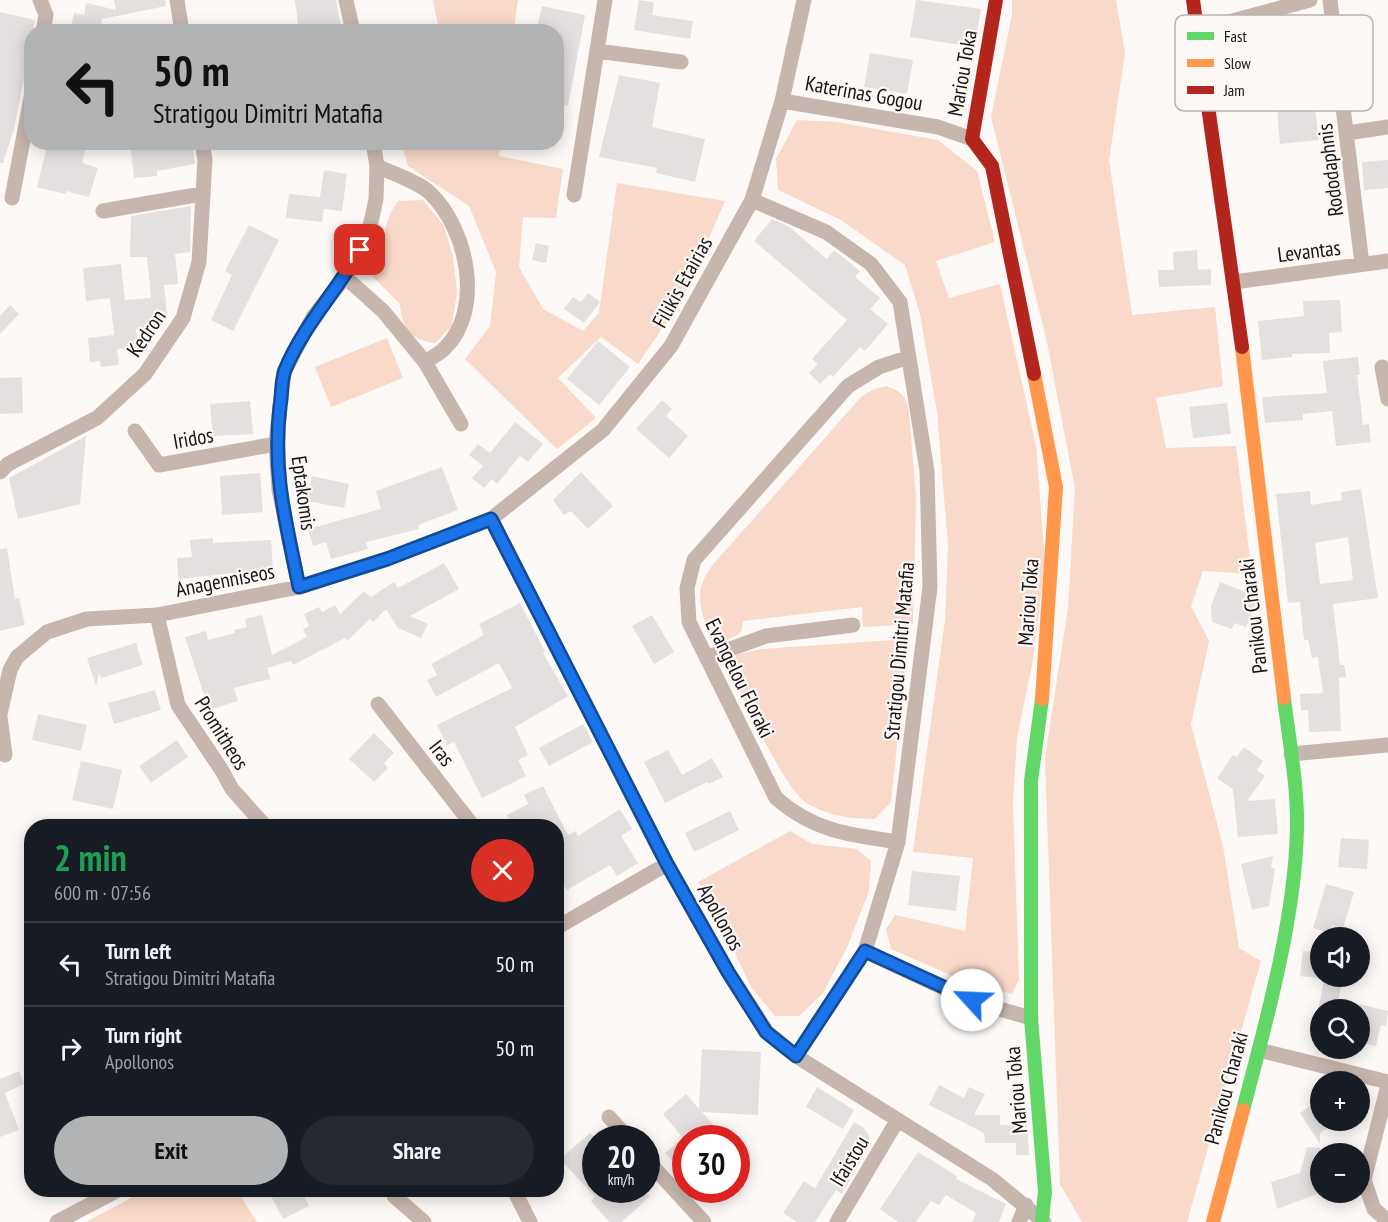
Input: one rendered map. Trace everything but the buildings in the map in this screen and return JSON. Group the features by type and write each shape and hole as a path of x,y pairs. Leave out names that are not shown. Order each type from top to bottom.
{"street":[{"path":"40,0 46,15 44,24"},
{"path":"177,0 181,24"},
{"path":"346,0 350,24"},
{"path":"574,195 605,0"},
{"name":"Filikis Etairias","path":"491,519 603,430 671,346 752,200 782,100 804,0"},
{"name":"Mariou Toka","path":"996,0 972,139 992,166 1056,487 1043,690 1031,782 1031,1018 1044,1170 1043,1221"},
{"name":"Panikou Charaki","path":"1193,0 1196,15"},
{"path":"1255,15 1311,0"},
{"name":"Rododaphnis","path":"1329,0 1331,15"},
{"path":"597,51 681,62"},
{"name":"Katerinas Gogou","path":"782,100 938,127 972,139"},
{"name":"Panikou Charaki","path":"1210,111 1234,282 1291,754 1297,828 1291,901 1259,1050 1213,1222"},
{"name":"Rododaphnis","path":"1344,111 1362,264"},
{"path":"1347,133 1388,127"},
{"path":"12,198 24,135"},
{"name":"Kedron","path":"0,472 8,464 98,418 145,374 183,318 199,262 205,160 203,150"},
{"name":"Eptakomis","path":"299,587 279,490 276,444 284,372 314,317 345,277 367,240 376,199 374,150"},
{"path":"376,166 430,192 456,229 465,262 469,293 458,329 444,349 425,362"},
{"path":"103,211 202,194"},
{"name":"Stratigou Dimitri Matafia","path":"752,200 826,232 871,264 900,302 927,471 930,587 898,842 865,951 796,1056"},
{"name":"Levantas","path":"1234,282 1388,261"},
{"path":"345,277 383,311 425,362 461,424"},
{"name":"Evangelou Floraki","path":"898,842 824,829 795,815 776,798 689,622 686,608 687,588 694,560 849,386 879,367 909,357"},
{"path":"1382,367 1388,399"},
{"name":"Iridos","path":"135,430 159,465 276,444"},
{"name":"Anagenniseos","path":"5,667 47,632 87,619 157,615 299,587 387,559 491,519"},
{"name":"Apollonos","path":"491,519 667,864 728,972 766,1032 796,1056 992,1179 1043,1221"},
{"name":"Promitheos","path":"157,615 178,705 232,789 259,819"},
{"path":"708,657 765,636 853,625"},
{"path":"5,667 0,716 5,755"},
{"name":"Iras","path":"378,704 468,819"},
{"path":"1291,754 1388,745"},
{"path":"564,923 667,864"},
{"path":"865,951 972,1000 1031,1018"},
{"path":"1259,1050 1388,1083 1364,1180 1374,1209 1388,1221"},
{"path":"609,1117 616,1125"},
{"name":"Ifaistou","path":"837,1222 897,1121"},
{"path":"660,1174 704,1222"},
{"path":"57,1222 105,1197"},
{"path":"395,1197 424,1222"},
{"path":"518,1197 530,1222"},
{"path":"1019,1222 1026,1205"}],"shaded area":[{"path":"433,0 518,0 515,24 438,24"},
{"path":"1012,0 1116,0 1125,53 1109,160 1132,315 1215,307 1223,386 1156,398 1166,448 1236,446 1252,574 1203,571 1191,606 1209,641 1191,724 1223,846 1239,948 1261,961 1187,1222 1082,1222 1060,1184 1045,757 1068,608 1075,489 1047,342 991,117 1012,15"},
{"path":"797,120 836,122 938,140 977,171 995,242 936,261 949,298 1000,284 1036,446 1045,560 1033,660 1017,738 1013,804 1019,980 1012,994 962,980 891,949 886,929 895,915 965,931 973,858 913,852 945,620 948,545 937,412 920,314 905,265 841,220 778,190 776,159"},
{"path":"403,150 499,150 499,156 563,169 556,218 523,217 519,267 543,309 583,331 599,313 617,183 725,201 683,298 638,364 601,337 558,378 596,418 557,449 465,359 490,326 496,272 469,206 408,166"},
{"path":"423,200 444,226 453,257 457,292 452,326 435,343 413,336 405,326 400,304 373,277 388,220 398,201"},
{"path":"387,338 403,378 331,407 315,367"},
{"path":"886,386 902,395 909,412 916,496 913,624 863,627 862,607 743,621 741,632 731,638 722,639 714,635 704,619 700,598 702,583 711,567 862,396 874,389"},
{"path":"908,639 891,802 875,819 841,816 808,804 788,782 755,724 731,674 736,655 761,649"},
{"path":"790,831 812,844 857,849 871,861 869,891 847,947 823,993 799,1016 775,1016 751,987 715,910 698,882"},
{"path":"131,1197 241,1197 257,1222 86,1222"}],"traffic: fast":[{"path":"1243,1110 1278,971 1295,864 1296,796 1284,698"},
{"path":"1042,699 1031,781 1031,1018 1045,1192 1042,1219"}],"traffic: slow":[{"path":"1242,347 1284,698"},
{"path":"1034,374 1056,487 1042,699"},
{"path":"1213,1222 1243,1110"}],"traffic: jam":[{"path":"996,0 972,139 992,166 1034,374"},
{"path":"1193,0 1195,15"},
{"path":"1209,111 1242,347"}],"route":[{"path":"360,250 345,277 314,317 284,372 276,444 279,490 299,587 387,559 491,519 667,864 728,972 766,1032 796,1056 865,951 972,1000"}]}
